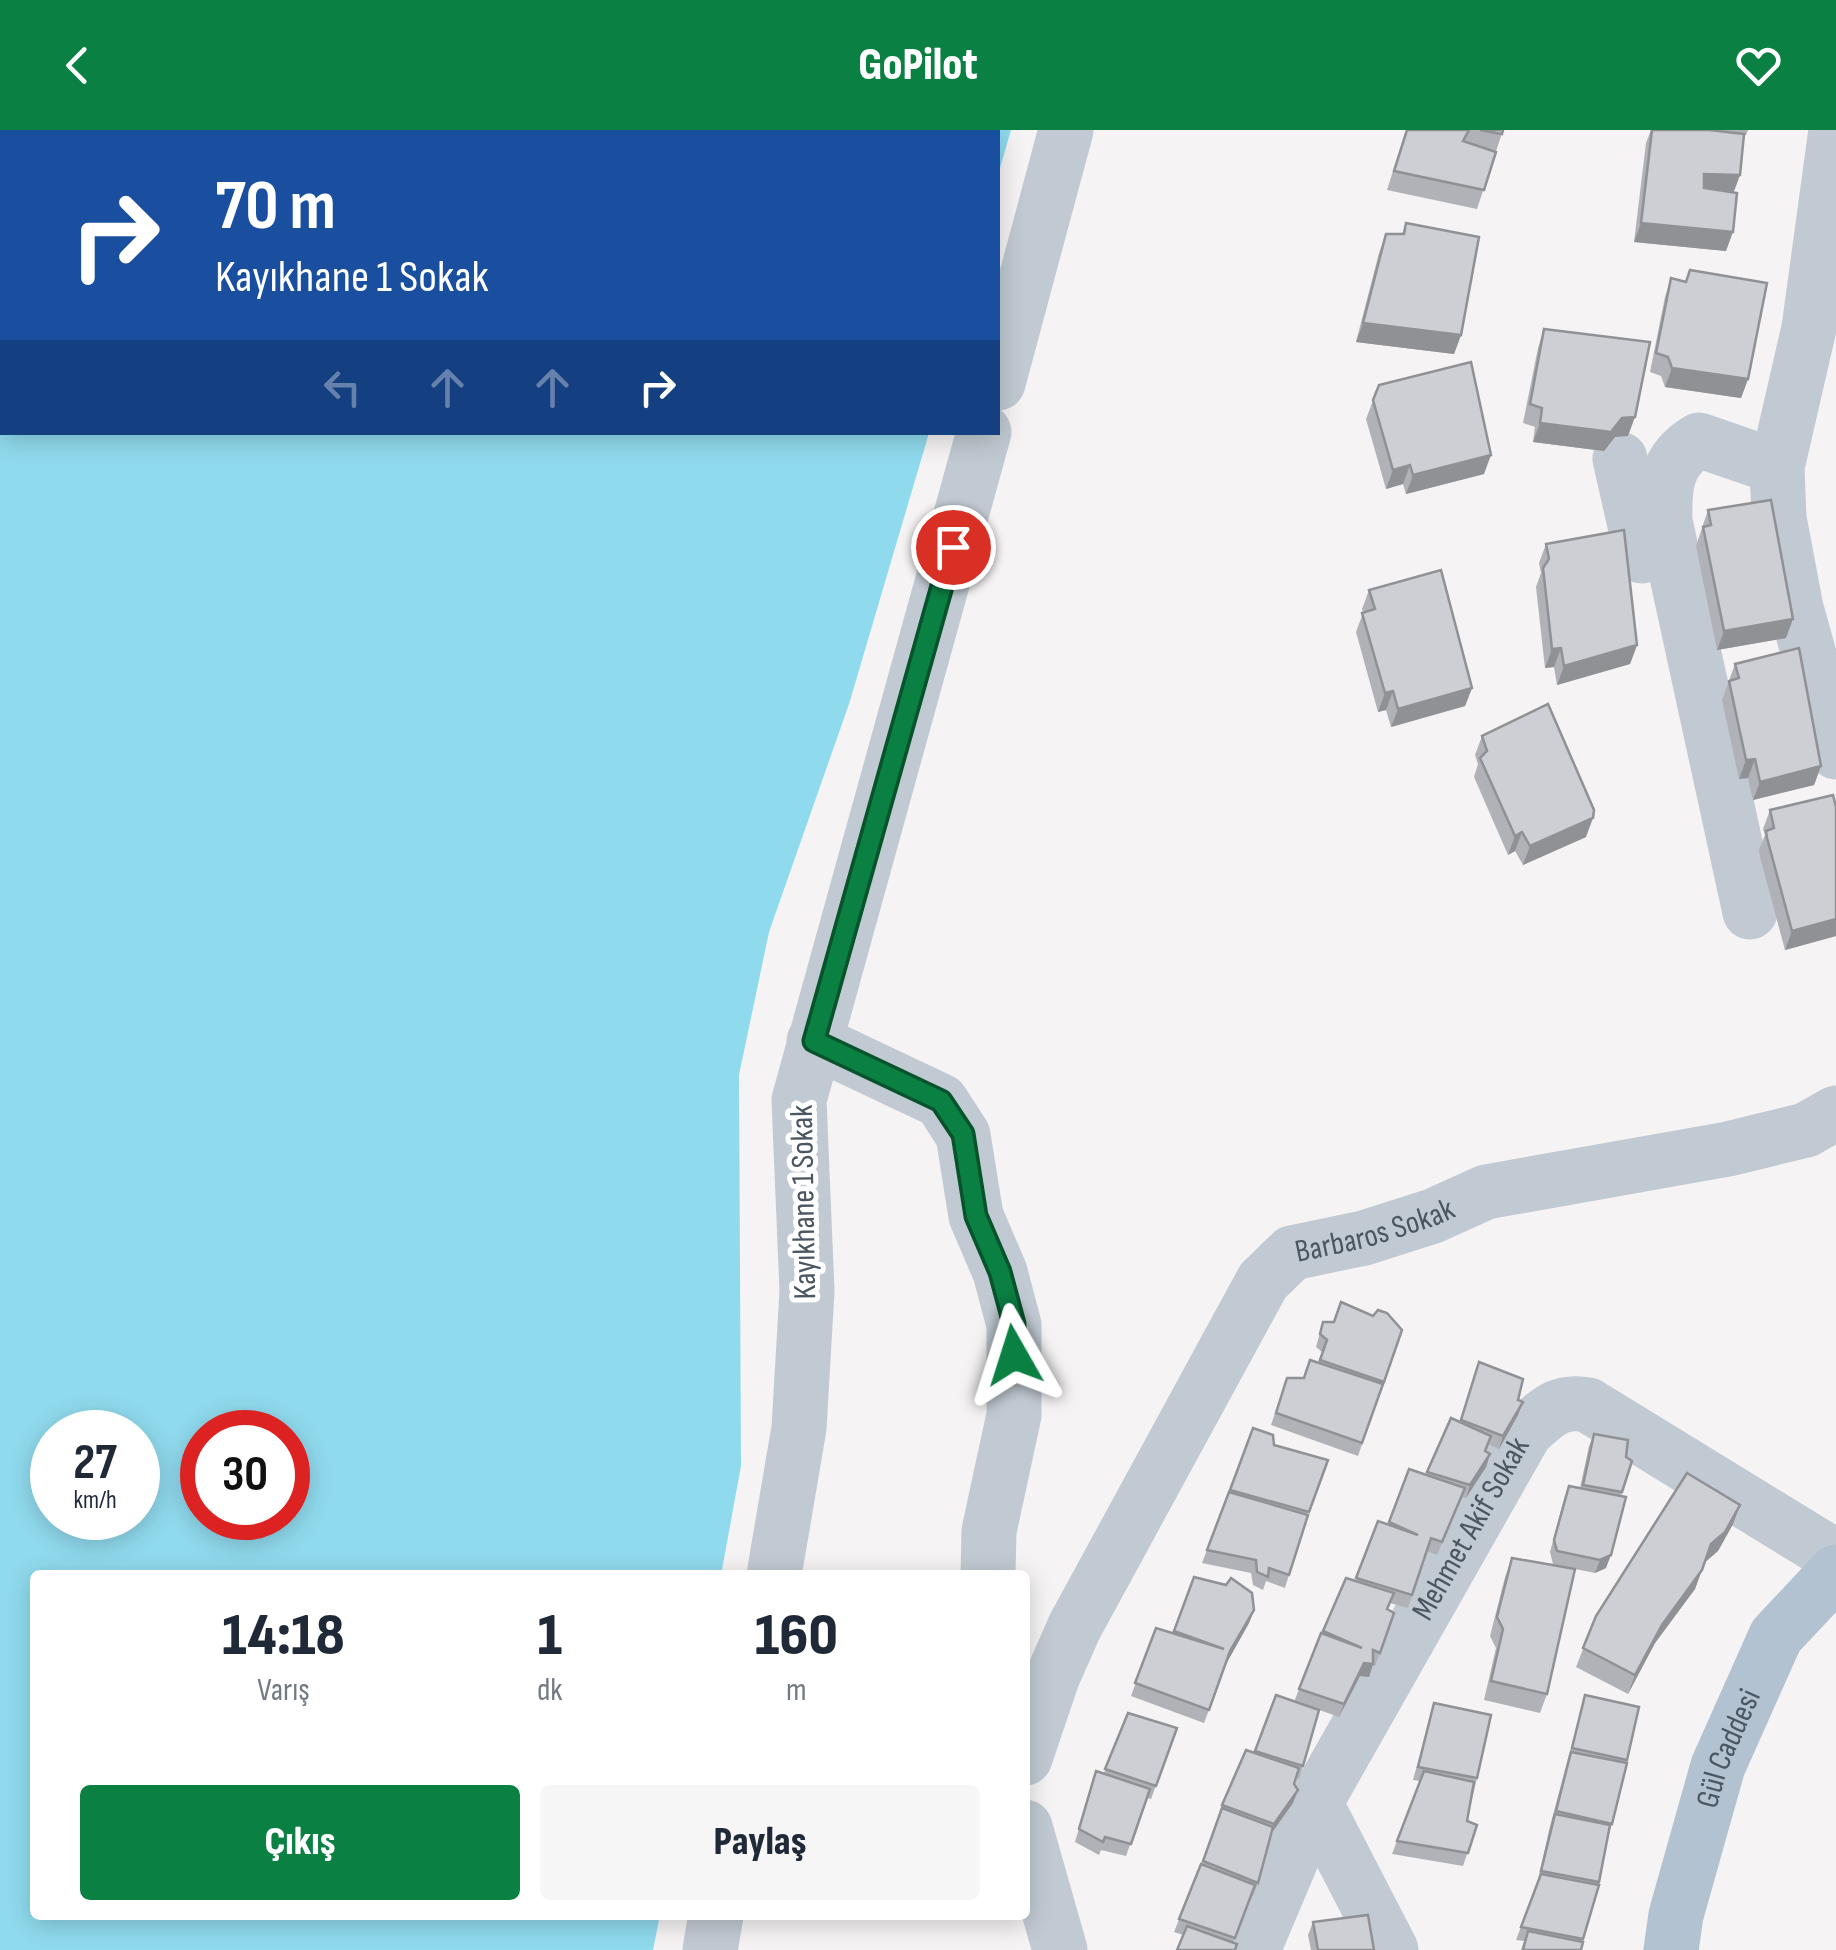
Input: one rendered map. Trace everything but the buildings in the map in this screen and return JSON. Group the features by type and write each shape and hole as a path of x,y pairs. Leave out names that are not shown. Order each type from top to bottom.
{"main road":[{"name":"Gül Caddesi","path":"1670,1950 1676,1914 1718,1766 1776,1636 1836,1572"}],"street":[{"path":"1000,376 1066,130"},
{"path":"1836,130 1822,329 1777,467 1779,518 1796,608 1836,752"},
{"name":"Kayıkhane 1 Sokak","path":"775,1570 799,1428 806,1291 800,1100 983,435"},
{"path":"1750,912 1664,521 1664,485 1672,464 1684,449 1699,440 1777,467"},
{"path":"1620,459 1668,665 1683,672 1693,652"},
{"path":"814,1041 941,1101 963,1134 976,1216 1000,1272 1014,1324 1014,1416 989,1531 988,1570"},
{"name":"Barbaros Sokak","path":"1030,1743 1052,1678 1076,1626 1263,1281 1292,1253 1364,1238 1434,1216 1486,1192 1728,1148 1806,1130 1836,1113"},
{"name":"Mehmet Akif Sokak","path":"1253,1950 1315,1803 1526,1431 1550,1410 1572,1401 1588,1405 1836,1558"},
{"path":"1315,1803 1391,1950"},
{"path":"1030,1845 1060,1950"},
{"path":"710,1950 715,1920"}],"water":[{"path":"1000,130 1011,130 1000,168"},
{"path":"0,435 928,435 849,704 769,932 739,1075 741,1466 722,1570 30,1570 30,1920 659,1920 653,1950 0,1950"}],"route":[{"path":"953,547 814,1041 941,1101 963,1134 976,1216 1000,1272 1014,1324 1014,1355"}]}
